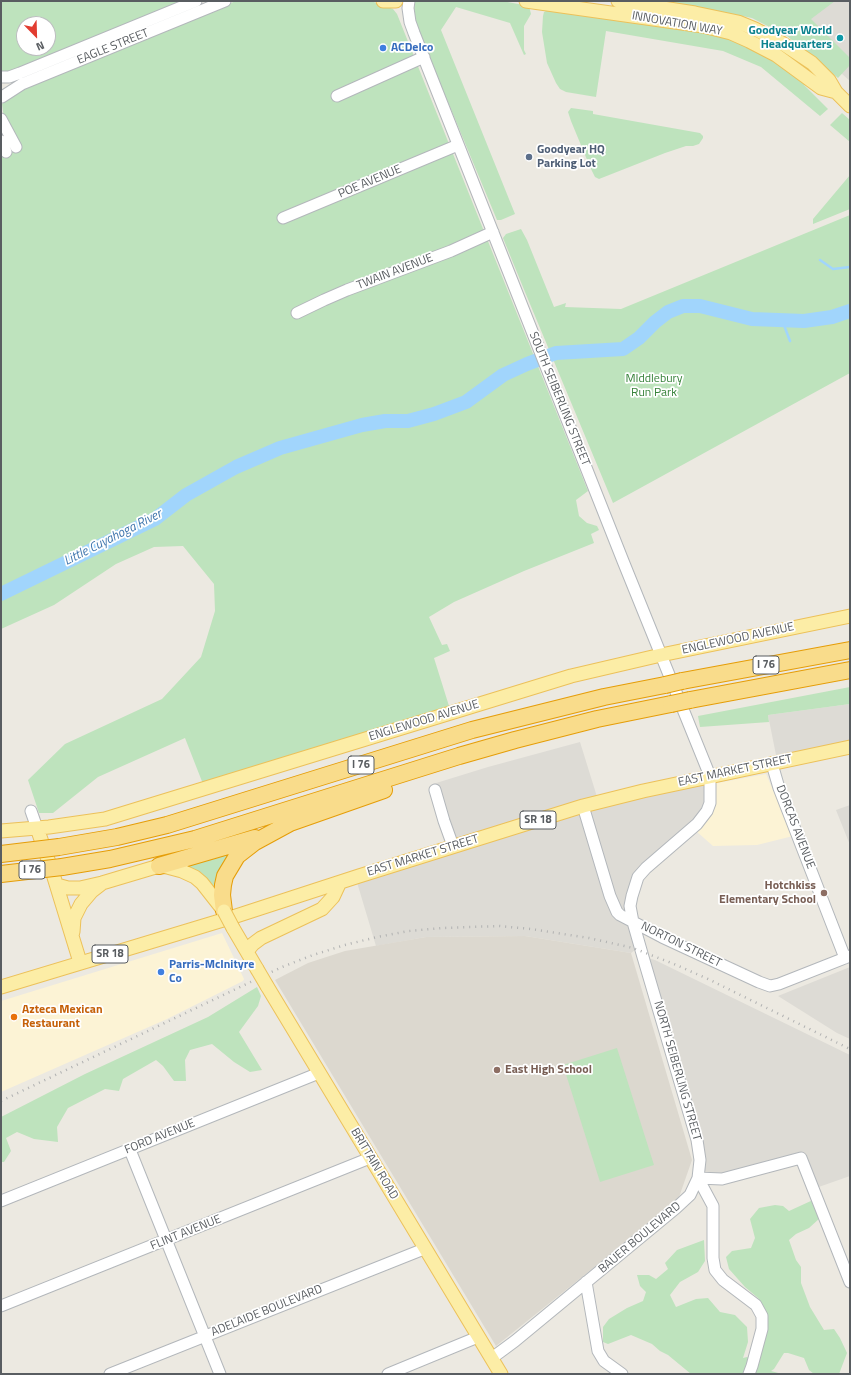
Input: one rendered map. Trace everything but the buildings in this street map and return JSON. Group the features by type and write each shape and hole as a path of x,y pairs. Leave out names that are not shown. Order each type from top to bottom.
{"highway":[{"path":"765,666 850,639"},
{"name":"I 76","path":"1,854 59,847 117,837 167,825 472,730 604,697 850,650"},
{"name":"I 76","path":"1,874 116,858 195,838 515,740 597,719 690,700 850,672"},
{"path":"224,911 223,886 229,868 241,853 268,834 290,823 421,776 515,740"},
{"path":"159,866 268,834"}],"main road":[{"path":"383,1 395,1"},
{"name":"INNOVATION WAY","path":"526,1 703,26 731,33 776,55 821,88 836,92"},
{"name":"INNOVATION WAY","path":"618,1 695,12 738,22 755,29 782,43 812,63 829,80 836,92 850,106"},
{"name":"ENGLEWOOD AVENUE","path":"1,831 105,819 571,676 661,655 850,616"},
{"name":"EAST MARKET STREET","path":"1,987 233,917 453,846 611,798 850,747"},
{"path":"37,828 57,885 80,962"},
{"name":"BRITTAIN ROAD","path":"57,885 68,888 80,888 159,866 182,871 202,883 224,911 267,986 424,1249 492,1358 500,1374"},
{"path":"248,953 248,950 253,944 261,938 322,909 334,897 340,882"},
{"path":"73,936 74,918 81,904 92,890 102,883"}],"street":[{"name":"EAGLE STREET","path":"1,77 10,77 196,1"},
{"name":"EAGLE STREET","path":"1,95 22,84 225,1"},
{"name":"SOUTH SEIBERLING STREET","path":"395,1 410,22"},
{"name":"SOUTH SEIBERLING STREET","path":"409,1 408,8 410,22 623,561 710,776"},
{"path":"338,96 424,57"},
{"path":"1,119 11,149 1,141"},
{"name":"POE AVENUE","path":"283,218 458,145"},
{"name":"TWAIN AVENUE","path":"297,313 341,292 451,250 493,232"},
{"name":"DORCAS AVENUE","path":"772,764 779,788 848,957"},
{"name":"NORTH SEIBERLING STREET","path":"698,1178 700,1160 697,1140 633,922 631,901 638,877 646,868 704,817 710,803 710,776"},
{"path":"435,790 453,846"},
{"name":"NORTON STREET","path":"583,806 614,905 620,915 662,937 770,986 779,984 848,957"},
{"path":"31,811 37,828"},
{"name":"FORD AVENUE","path":"1,1201 130,1150 319,1072"},
{"path":"130,1150 220,1374"},
{"name":"FLINT AVENUE","path":"1,1306 370,1158"},
{"path":"698,1178 722,1179 802,1158 850,1282"},
{"path":"698,1178 713,1206 713,1258 715,1270 723,1280 756,1305 762,1316 762,1329 752,1366 748,1374"},
{"name":"BAUER BOULEVARD","path":"492,1358 690,1195 698,1178"},
{"name":"ADELAIDE BOULEVARD","path":"110,1374 424,1249"},
{"path":"586,1282 598,1351 604,1361 622,1374"},
{"path":"388,1374 478,1337"}],"shaded area":[{"path":"793,1 850,1 850,81 799,36"},
{"path":"850,704 850,744 777,760 768,715"},
{"path":"580,742 598,800 455,843 433,784 488,767"},
{"path":"766,774 793,836 757,845 713,846 696,831 712,784"},
{"path":"708,779 709,793 700,819 642,870 630,918 622,914 585,807"},
{"path":"850,805 850,845 836,810"},
{"path":"582,809 609,899 632,923 638,948 631,953 525,936 426,937 376,946 356,879"},
{"path":"222,933 244,979 243,981 167,1019 1,1092 1,1001"},
{"name":"East High School","path":"525,936 631,953 692,1160 678,1200 496,1346 275,980 308,963 345,951 426,937"},
{"path":"643,957 655,960 850,1055 850,1176 813,1189 802,1158 722,1179 698,1178 700,1160"},
{"path":"850,967 850,1039 837,1033 778,996"}],"green space":[{"path":"1,1 189,1 56,53 56,16 16,16 16,56 49,56 1,75"},
{"path":"236,1 371,1 393,9 397,14 588,491 576,500 579,516 587,523 597,526 599,530 591,534 594,543 524,571 454,602 429,617 442,645 447,644 450,651 434,658 449,706 203,784 185,738 98,777 53,813 39,813 28,780 65,744 162,699 201,657 215,611 214,584 183,546 154,547 116,564 54,605 1,629 1,151 4,156 19,145 4,119 2,104 18,88"},
{"path":"415,1 502,1 529,6 531,14 524,26 524,50 526,54 524,55 510,23 456,7 441,30 515,214 501,220 497,220 413,18 413,4"},
{"path":"656,1 835,1 811,19 850,58 850,65 838,78 787,36 752,18 694,6"},
{"path":"548,10 709,33 740,43 770,57 807,82 804,85 828,109 820,116 761,67 723,51 606,31 596,97 566,92 560,89 556,83 547,63 542,32 544,12"},
{"path":"571,108 593,111 593,114 700,133 703,138 699,144 686,146 665,153 599,179 595,177 590,167 571,121 568,112"},
{"path":"842,113 850,120 850,142 830,125"},
{"path":"850,175 850,209 813,224 813,219"},
{"name":"MIddlebury Run Park","path":"850,215 850,373 613,503 503,238 506,234 521,229 527,240 554,307 566,303 565,307 621,309"},
{"path":"850,687 850,704 768,715 769,722 700,727 698,716"},
{"path":"237,847 218,898 177,867"},
{"path":"257,987 261,996 258,1006 239,1032 262,1070 250,1072 234,1062 212,1044 190,1050 185,1060 186,1081 174,1081 163,1066 156,1060 123,1079 119,1091 105,1089 68,1108 57,1127 58,1142 34,1139 17,1132 6,1138 11,1151 4,1162 1,1162 1,1117 85,1074 208,1017"},
{"path":"617,1048 654,1165 600,1182 563,1065"},
{"path":"813,1200 820,1218 809,1228 796,1234 789,1240 796,1260 801,1267 801,1283 810,1307 824,1330 834,1329 847,1353 839,1374 814,1374 809,1370 804,1358 784,1353 774,1369 771,1371 782,1374 691,1374 652,1344 631,1335 608,1344 603,1342 603,1327 609,1319 627,1308 643,1301 646,1292 640,1286 637,1275 649,1275 656,1279 668,1269 665,1263 677,1250 704,1240 705,1261 698,1272 680,1282 670,1295 676,1307 696,1299 708,1298 720,1312 735,1315 747,1327 748,1342 743,1358 747,1357 759,1364 758,1354 763,1307 758,1298 745,1287 729,1269 726,1257 732,1251 751,1248 755,1238 750,1219 759,1208 775,1205 783,1206 789,1211"}],"waterway":[{"path":"820,260 833,269 850,267"},
{"name":"Little Cuyahoga River","path":"1,594 155,519 186,495 236,467 280,448 362,425 385,421 408,421 434,414 466,402 503,375 556,353 623,349 639,338 655,322 668,312 683,306 700,306 752,319 804,321 832,317 850,311"},
{"path":"782,320 790,341"}],"railway":[{"path":"1,1101 282,967 313,955 377,937 409,931 442,928 499,926 531,929 589,938 633,948 708,979 850,1049"}],"place":[{"name":"Goodyear World Headquarters","path":"840,38"},
{"name":"ACDelco","path":"383,48"},
{"name":"Goodyear HQ Parking Lot","path":"529,157"},
{"name":"Hotchkiss Elementary School","path":"824,893"},
{"name":"Parris-McInityre Co","path":"161,972"},
{"name":"Azteca Mexican Restaurant","path":"14,1017"},
{"name":"East High School","path":"497,1070"}]}
